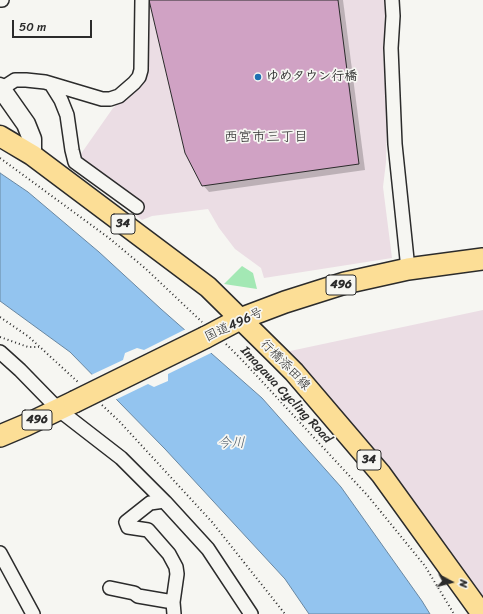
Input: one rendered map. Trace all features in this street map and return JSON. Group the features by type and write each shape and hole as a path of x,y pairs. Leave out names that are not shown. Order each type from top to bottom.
{"highway":[{"name":"国道496号","path":"0,436 26,425 71,398 240,320 285,302 345,283 408,269 483,259"}],"main road":[{"path":"1,88 26,124 32,139 32,156"},
{"name":"行橋添田線","path":"0,136 32,156 208,287 294,372 381,474 482,614"}],"street":[{"path":"1,88 15,80 26,80 45,82 102,99 110,99 119,96 134,83 139,77 141,70 142,0"},
{"path":"392,0 393,16 391,48 395,144 408,269"},
{"path":"51,84 61,100 67,115 75,162 137,207"},
{"path":"0,352 20,370 71,398 121,458 164,501 208,549 251,614"},
{"path":"110,588 134,593 138,596 174,608 177,574 176,567 169,554 148,530 128,527 126,522 150,503 164,501"},
{"path":"0,553 33,614"}],"path":[{"name":"Imagawa Cycling Road","path":"0,158 109,238 146,269 210,334 244,362 368,496 425,566 454,614"},
{"path":"0,317 29,337 40,348 71,398"},
{"path":"0,337 28,347 40,348"},
{"path":"102,405 119,421 212,522 285,614"}],"shaded area":[{"path":"148,0 384,0 385,11 383,54 387,120 386,162 383,187 392,258 264,278 261,268 235,249 219,228 208,209 152,216 142,220 71,168 113,108 139,86 146,76 149,64"},
{"path":"483,310 483,614 276,354"}],"green space":[{"path":"242,266 253,273 257,289 224,284"}],"water":[{"name":"今川","path":"0,173 28,192 99,252 262,398 341,487 430,614 309,614 285,579 165,449 70,352 0,301"}],"pier":[{"path":"186,329 213,352 168,374 168,381 154,387 148,384 115,400 91,375 123,360 125,353 137,348 144,350"}],"building":[{"name":"ゆめタウン行橋","path":"149,0 338,0 359,164 202,186 185,153"}],"place":[{"name":"ゆめタウン行橋","path":"258,77"}],"district":[{"name":"西宮市三丁目","path":"266,137"}]}
